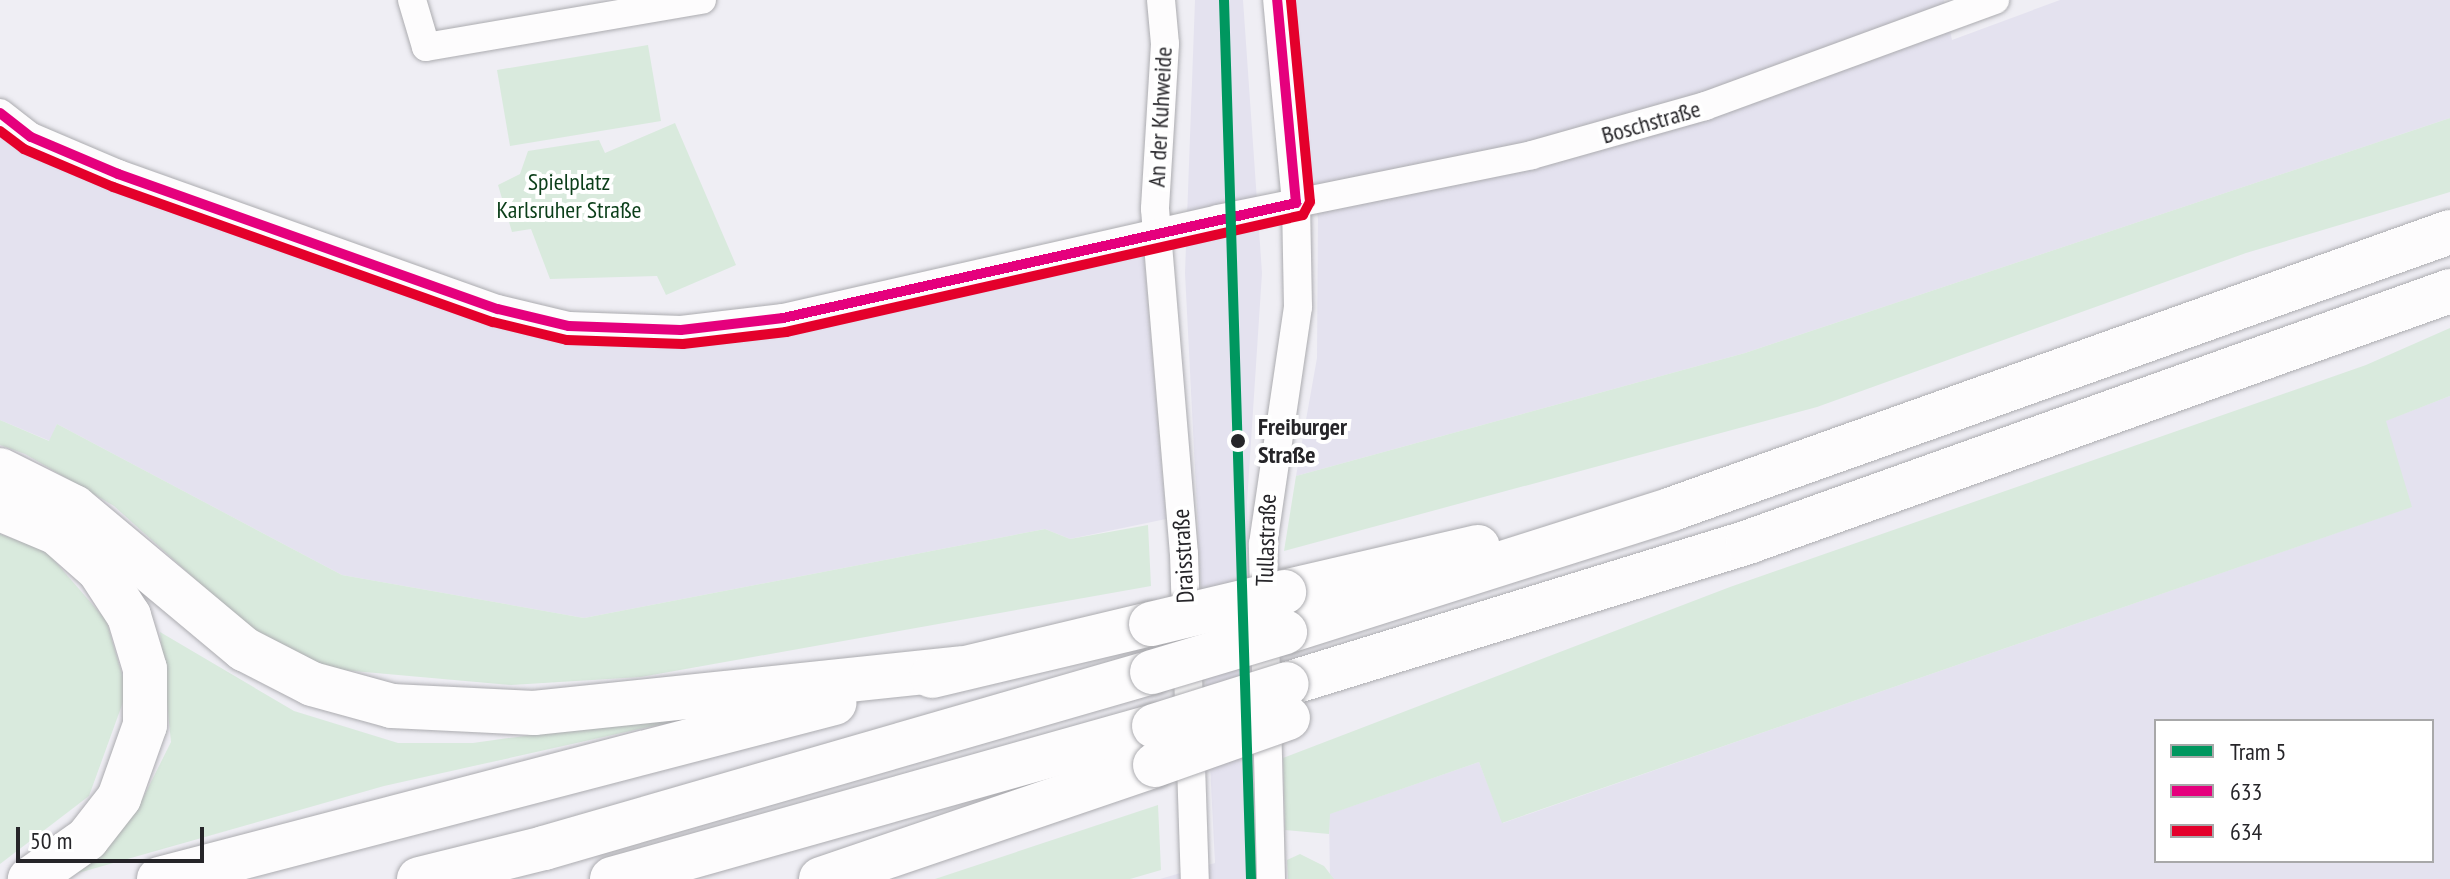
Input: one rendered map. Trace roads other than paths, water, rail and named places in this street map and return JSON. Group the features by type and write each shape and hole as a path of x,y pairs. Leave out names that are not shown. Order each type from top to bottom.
{"highway":[{"path":"419,879 544,848 1152,672 1284,612 1411,560 1672,509 2450,232"},
{"path":"842,879 1154,746 1542,608 1748,542 2450,291"},
{"path":"0,470 74,507 244,649 312,684 392,706 534,713 960,668"},
{"path":"0,509 57,533 99,570 129,616 145,669 145,725 119,798 87,839 30,879"},
{"path":"159,879 501,794 960,668 1151,624 1284,612"},
{"path":"612,879 1154,746"},
{"path":"821,879 885,859"}],"street":[{"path":"412,0 426,47 702,0"},
{"name":"An der Kuhweide","path":"1156,234 1165,44 1161,0"},
{"name":"Tullastraße","path":"1271,879 1263,544 1268,478 1292,370 1298,307 1296,203 1277,0"},
{"name":"Boschstraße","path":"1296,203 1475,168 1603,136 1705,106 1995,0"},
{"path":"0,113 31,137 132,179 347,259 498,309 569,326 681,330 783,318 1296,203"},
{"name":"Draisstraße","path":"1156,234 1184,554 1195,879"}],"tram line":[{"name":"5","path":"1224,0 1251,879"}],"place":[{"name":"Freiburger Straße","path":"1238,441"}],"park label":[{"name":"Spielplatz Karlsruher Straße","path":"569,196"}]}
